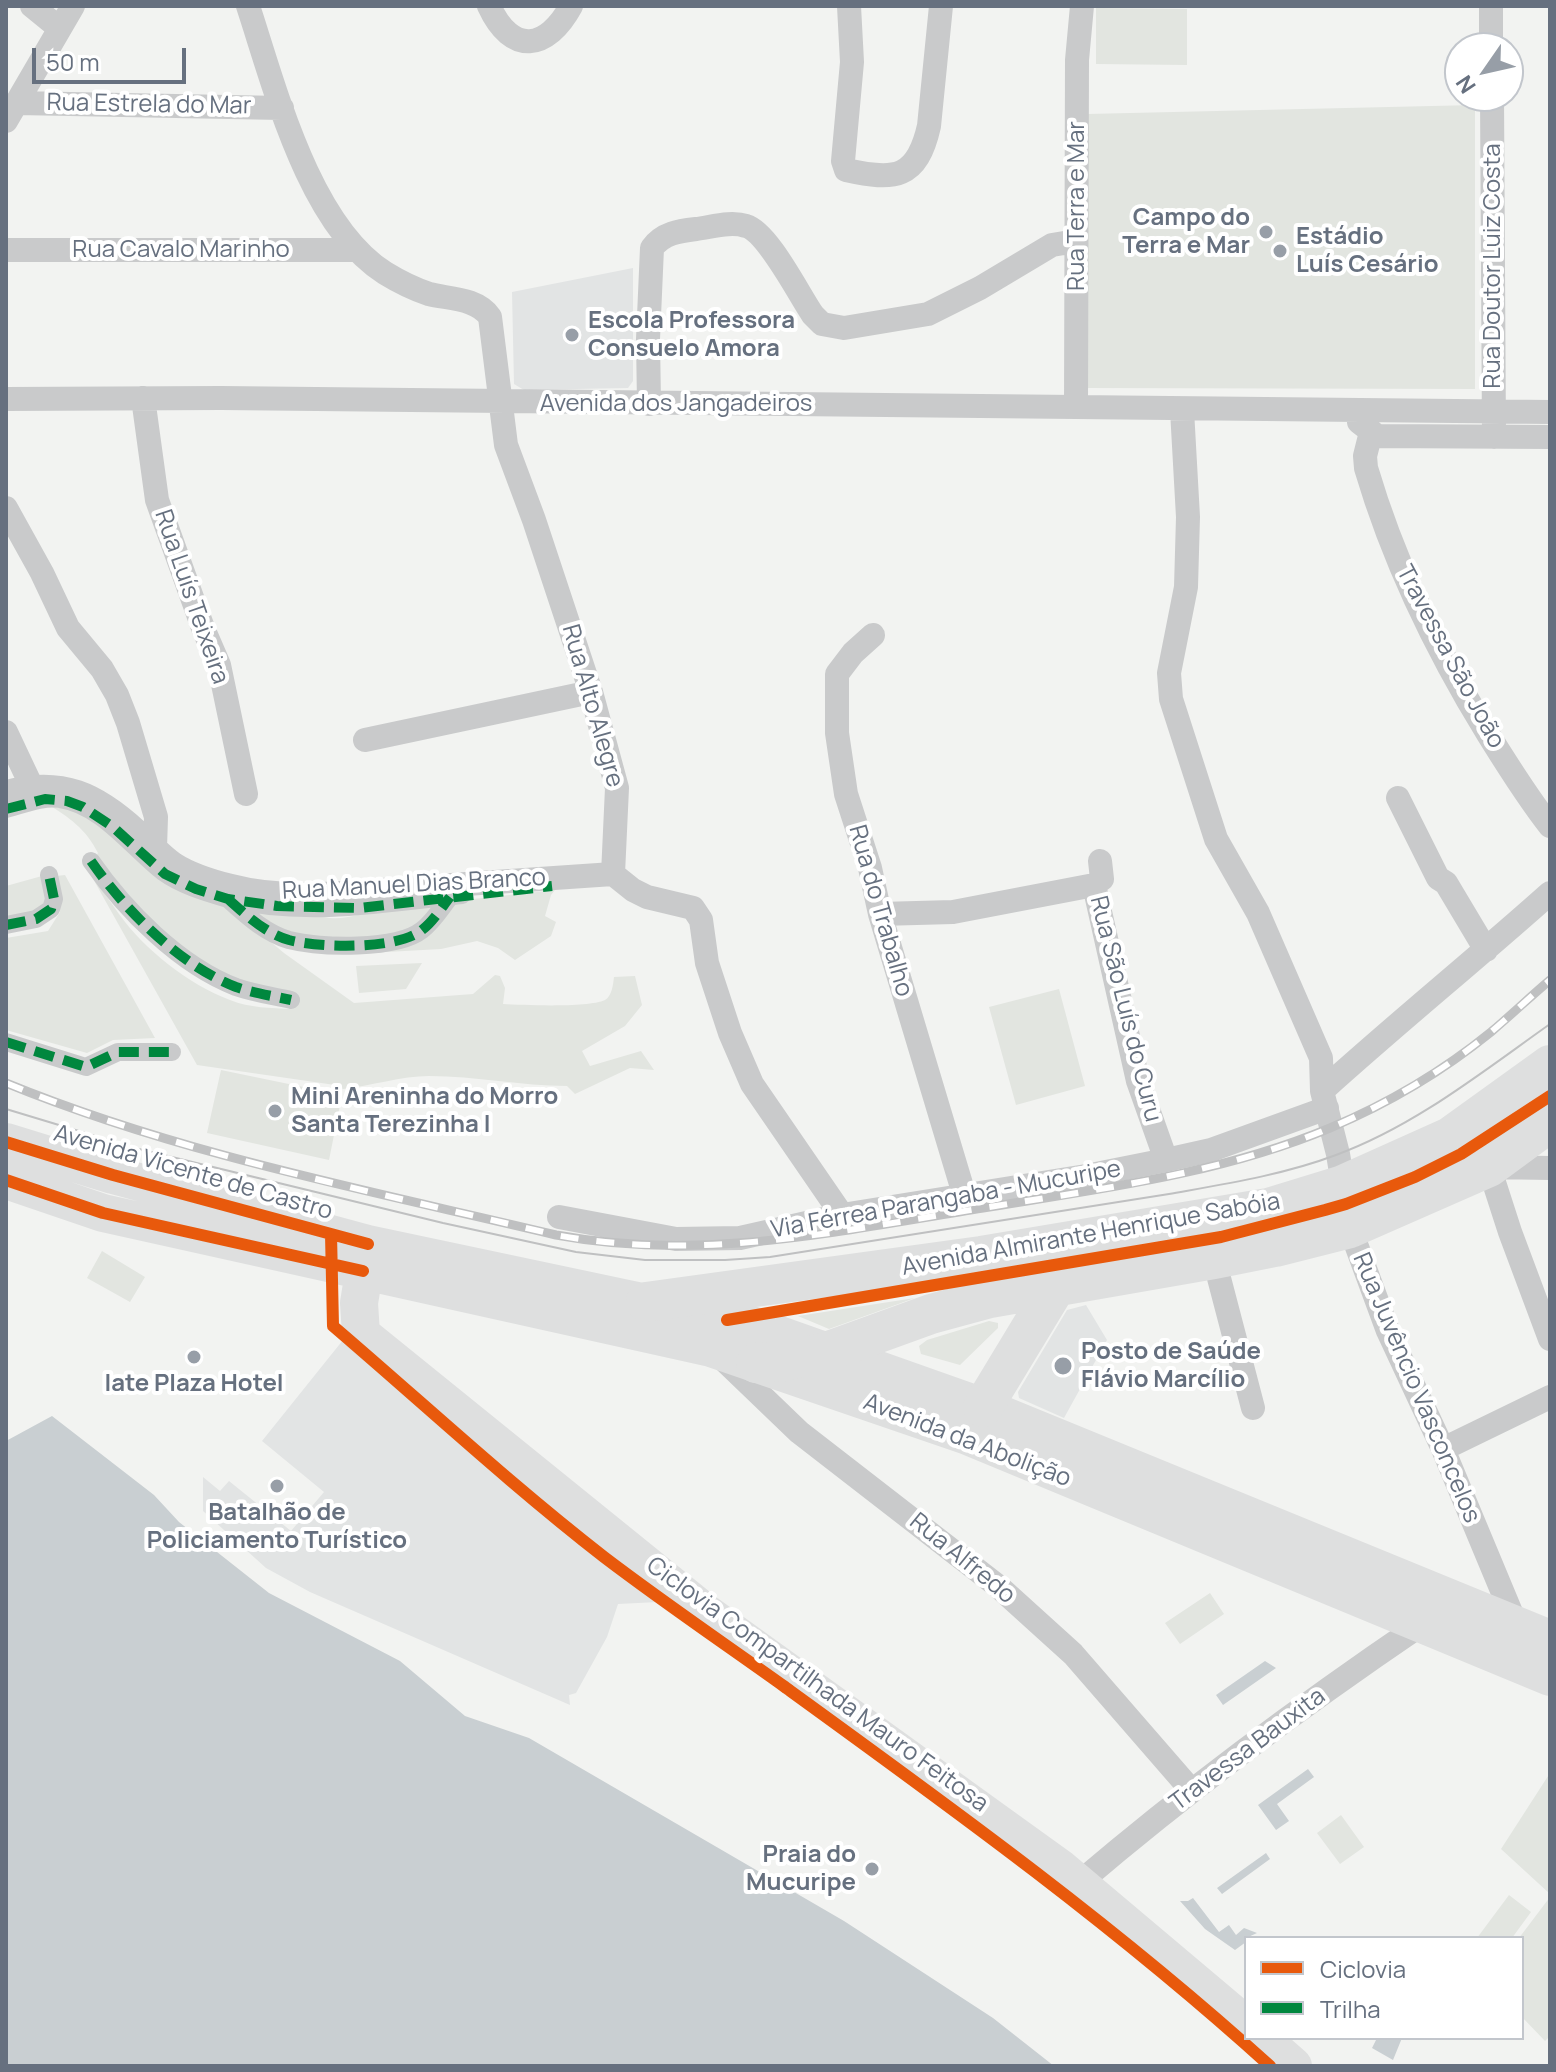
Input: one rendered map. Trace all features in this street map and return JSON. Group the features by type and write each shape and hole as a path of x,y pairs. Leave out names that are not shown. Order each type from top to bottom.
{"highway":[{"name":"Avenida Almirante Henrique Sabóia","path":"646,1302 981,1256 1268,1208 1343,1185 1450,1137 1550,1065"},
{"name":"Avenida Almirante Henrique Sabóia","path":"756,1363 785,1361 826,1352 931,1314 990,1298 1214,1259 1350,1228 1489,1167 1550,1122"},
{"path":"983,1407 1055,1288"}],"main road":[{"name":"Avenida Vicente de Castro","path":"6,1142 366,1258"},
{"path":"103,1213 113,1175"},
{"path":"6,1180 103,1213 366,1258 359,1303 361,1334 707,1614 1079,1883 1244,2023"},
{"name":"Avenida da Abolição","path":"366,1258 646,1302 751,1325 983,1407 1538,1653"},
{"name":"Avenida da Abolição","path":"366,1258 711,1348 756,1363 965,1435 1422,1624 1538,1653"},
{"path":"1263,2040 1293,2066"}],"street":[{"path":"32,6 59,28"},
{"path":"11,112 73,6"},
{"path":"248,6 282,108 332,220 356,250"},
{"path":"489,6 500,25 518,39 537,40 553,33 571,6"},
{"path":"849,6 852,62 843,161 846,170 888,176 910,168 919,159 929,126 941,6"},
{"name":"Rua Terra e Mar","path":"1076,406 1077,60 1082,6"},
{"path":"1491,6 1491,32"},
{"name":"Rua Estrela do Mar","path":"11,112 282,108"},
{"name":"Rua Doutor Luiz Costa","path":"1492,112 1494,437"},
{"path":"649,404 652,248 659,239 677,231 734,224 750,226 764,240 813,315 822,324 833,328 928,314 980,288 1052,245 1076,241"},
{"name":"Rua Cavalo Marinho","path":"6,250 356,250"},
{"name":"Rua Alto Alegre","path":"356,250 382,271 423,292 476,305 490,317 502,428 591,692 617,788 613,874"},
{"name":"Rua Luís Teixeira","path":"143,398 157,500 219,665 246,794"},
{"name":"Avenida dos Jangadeiros","path":"6,399 1550,412"},
{"name":"Rua Juvêncio Vasconcelos","path":"1182,410 1188,517 1186,587 1169,673 1171,699 1216,839 1258,913 1321,1058 1324,1099 1350,1228 1388,1331 1538,1653"},
{"path":"1345,410 1377,436 1550,437"},
{"name":"Travessa São João","path":"1371,432 1365,456 1366,468 1404,576 1479,718 1509,769 1550,826"},
{"path":"6,508 68,628 102,669 117,695 156,817 155,848"},
{"name":"Rua do Trabalho","path":"873,635 853,653 837,674 837,733 846,794 964,1194"},
{"path":"365,740 591,692"},
{"path":"6,732 31,785"},
{"name":"Rua Manuel Dias Branco","path":"6,792 31,785 74,790 94,798 117,813 174,863 209,880 251,890 286,894 359,891 613,874"},
{"path":"6,809 58,798 83,807 113,827 165,874 196,889 228,899 277,906 359,908 552,886"},
{"path":"1398,798 1438,878 1446,883 1486,950"},
{"path":"91,861 108,886 183,958 209,975 238,988 291,1000"},
{"name":"Rua São Luís do Curu","path":"1100,861 1102,879 1094,885 1138,1081 1166,1160"},
{"path":"613,874 647,897 693,908 701,920 707,963 730,1033 752,1084 842,1215"},
{"path":"6,925 36,919 51,909 54,899 49,875"},
{"path":"880,914 953,912 1094,885"},
{"path":"1324,1099 1406,1014 1486,950 1550,893"},
{"path":"228,899 252,920 289,940 348,946 390,943 422,931 450,897"},
{"path":"6,1042 86,1067 118,1052 172,1052"},
{"name":"Via Férrea Parangaba - Mucuripe","path":"559,1217 676,1239 740,1238 842,1215 1086,1176 1211,1150 1324,1099"},
{"path":"1550,1168 1489,1167 1550,1339"},
{"path":"1214,1259 1253,1408"},
{"name":"Rua Alfredo","path":"711,1348 799,1432 999,1587 1073,1654 1192,1791"},
{"path":"1443,1449 1550,1397"},
{"name":"Travessa Bauxita","path":"1079,1883 1192,1791 1422,1624"}],"shaded area":[{"path":"1096,8 1187,9 1187,65 1096,64"},
{"name":"Campo do Terra e Mar","path":"1444,106 1444,112 1475,112 1475,389 1085,388 1087,114"},
{"name":"Escola Professora Consuelo Amora","path":"633,268 633,381 628,388 524,390 514,384 512,292"},
{"path":"47,804 77,811 228,906 284,953 354,1003 473,994 495,975 500,976 505,988 503,1004 597,1003 607,998 614,977 635,976 642,1005 625,1026 582,1051 590,1066 641,1051 654,1070 630,1068 575,1094 567,1086 429,1076 343,1089 335,1085 197,1065 87,868 141,940 168,964 199,985 230,1000 260,1007 291,1009 295,994 234,979 197,958 159,926 124,890 96,856 98,853 82,830"},
{"path":"65,875 155,1038 113,1040 87,1053 6,1030 6,938 48,931 60,912 56,876"},
{"path":"42,876 48,897 44,903 30,913 6,918 6,886"},
{"path":"555,890 545,916 556,922 551,936 515,960 498,948 477,941 441,949 350,954 393,947 455,901"},
{"path":"439,903 417,925 387,938 290,936 247,908 339,918"},
{"path":"422,963 406,989 359,993 356,966"},
{"path":"1059,989 1085,1086 1016,1105 989,1007"},
{"name":"Mini Areninha do Morro Santa Terezinha I","path":"221,1070 342,1095 329,1160 207,1133"},
{"path":"102,1251 145,1277 130,1302 87,1278"},
{"path":"915,1298 829,1329 798,1316"},
{"name":"Posto de Saúde Flávio Marcílio","path":"1086,1305 1107,1340 1064,1418 1019,1398 1018,1392 1067,1310"},
{"path":"989,1321 998,1323 998,1328 960,1365 921,1354 919,1346 927,1340"},
{"path":"343,1340 531,1501 658,1602 618,1604 607,1637 576,1693 569,1695 570,1705 310,1592 266,1568 203,1511 203,1477 220,1491 229,1481 291,1531 324,1492 262,1441"},
{"path":"52,1416 154,1495 179,1522 269,1593 400,1661 465,1716 529,1738 844,1921 993,2018 1054,2066 6,2066 6,1441"},
{"path":"1210,1593 1224,1614 1180,1644 1165,1623"},
{"path":"1265,1661 1276,1668 1223,1705 1216,1695"},
{"path":"1308,1769 1314,1777 1277,1804 1289,1821 1276,1830 1258,1805"},
{"path":"1550,1773 1550,1894 1501,1849"},
{"path":"1341,1815 1364,1847 1340,1864 1317,1833"},
{"path":"1266,1853 1270,1859 1222,1894 1217,1888"},
{"path":"1509,1895 1531,1912 1513,1936 1478,1936"},
{"path":"1550,1897 1550,2036 1545,2041 1524,2019 1524,1936 1521,1936"},
{"path":"1193,1898 1219,1932 1229,1925 1236,1935 1244,1928 1257,1933 1244,1936 1244,1943 1235,1950 1205,1929 1180,1901"},
{"path":"1376,2040 1401,2040 1393,2060 1372,2048"}],"tram line":[{"path":"6,1109 135,1148 576,1252 645,1260 725,1260 770,1257 1169,1194 1295,1168 1336,1155 1393,1129 1447,1097 1550,1024"}],"railway":[{"path":"6,1083 140,1131 209,1151 556,1235 611,1243 718,1244 823,1234 1115,1186 1203,1169 1288,1144 1330,1128 1414,1086 1491,1032 1550,980"}],"marked path":[{"path":"6,809 45,799 67,801 83,807 113,827 165,874 196,889 228,899 277,906 359,908 552,886"},
{"path":"91,861 137,917 194,965 236,987 291,1000"},
{"path":"6,925 36,919 51,909 54,899 49,875"},
{"path":"228,899 256,923 280,937 319,945 358,946 395,941 422,930 450,897"},
{"path":"6,1042 86,1067 118,1052 172,1052"}],"cycle path":[{"path":"727,1320 1221,1237 1325,1210 1415,1177 1461,1154 1550,1096"},
{"path":"6,1142 113,1175 368,1244"},
{"path":"6,1180 103,1213 363,1271"},
{"name":"Ciclovia Compartilhada Mauro Feitosa","path":"331,1234 333,1326 604,1557 848,1732 1033,1870 1154,1966 1270,2066"}],"place":[{"name":"Campo do Terra e Mar","path":"1266,232"},
{"name":"Estádio Luís Cesário","path":"1280,251"},
{"name":"Escola Professora Consuelo Amora","path":"572,335"},
{"name":"Mini Areninha do Morro Santa Terezinha I","path":"275,1111"},
{"name":"Iate Plaza Hotel","path":"194,1357"},
{"name":"Posto de Saúde Flávio Marcílio","path":"1063,1366"},
{"name":"Batalhão de Policiamento Turístico","path":"277,1486"},
{"name":"Praia do Mucuripe","path":"872,1869"}]}
